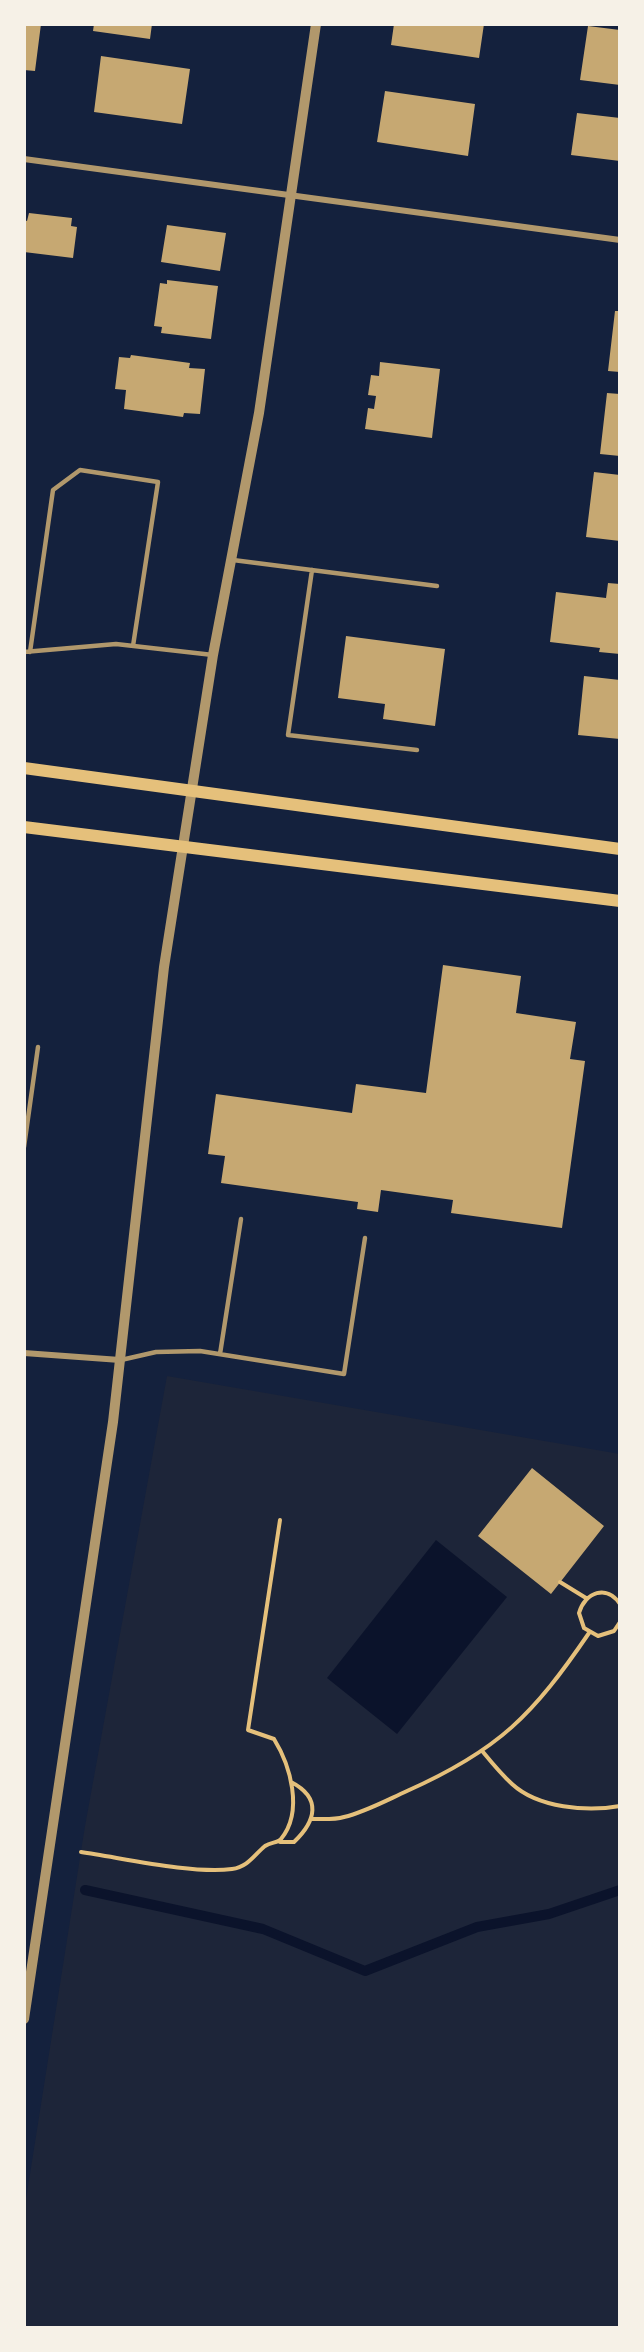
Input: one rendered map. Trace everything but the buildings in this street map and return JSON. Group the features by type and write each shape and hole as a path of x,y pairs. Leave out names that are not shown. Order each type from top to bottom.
{"main road":[{"path":"24,768 620,849"},
{"path":"24,827 620,901"}],"street":[{"path":"24,2019 120,1360 156,1021 213,656 259,413 316,24"},
{"path":"24,159 620,240"},
{"path":"24,1353 120,1360"}],"lane":[{"path":"133,646 158,482 80,470 53,490 27,652 102,645 133,646 213,656"},
{"path":"230,559 437,586"},
{"path":"312,570 288,735 417,750"},
{"path":"24,1147 38,1047"},
{"path":"220,1354 241,1219"},
{"path":"120,1360 156,1352 200,1351 344,1374 365,1238"}],"path":[{"path":"279,1842 287,1830 293,1793 286,1760 274,1739 248,1730 280,1520"},
{"path":"560,1582 586,1598"},
{"path":"615,1598 620,1591"},
{"path":"620,1604 615,1598 598,1592 586,1598 579,1613 580,1621 589,1633 608,1635 618,1630 620,1623"},
{"path":"312,1819 343,1818 452,1771 483,1752 515,1726 541,1699 589,1633"},
{"path":"483,1752 513,1785 533,1797 587,1809 620,1806"},
{"path":"81,1852 202,1869 235,1869 251,1862 266,1846 279,1842 294,1842 312,1819 312,1800 303,1788 291,1781"}],"shaded area":[{"path":"167,1376 620,1454 620,2328 24,2328 24,2212 85,1826"},
{"path":"436,1540 507,1597 397,1734 327,1678"}],"waterway":[{"path":"85,1890 263,1929 365,1971 477,1927 549,1914 620,1890"}]}
